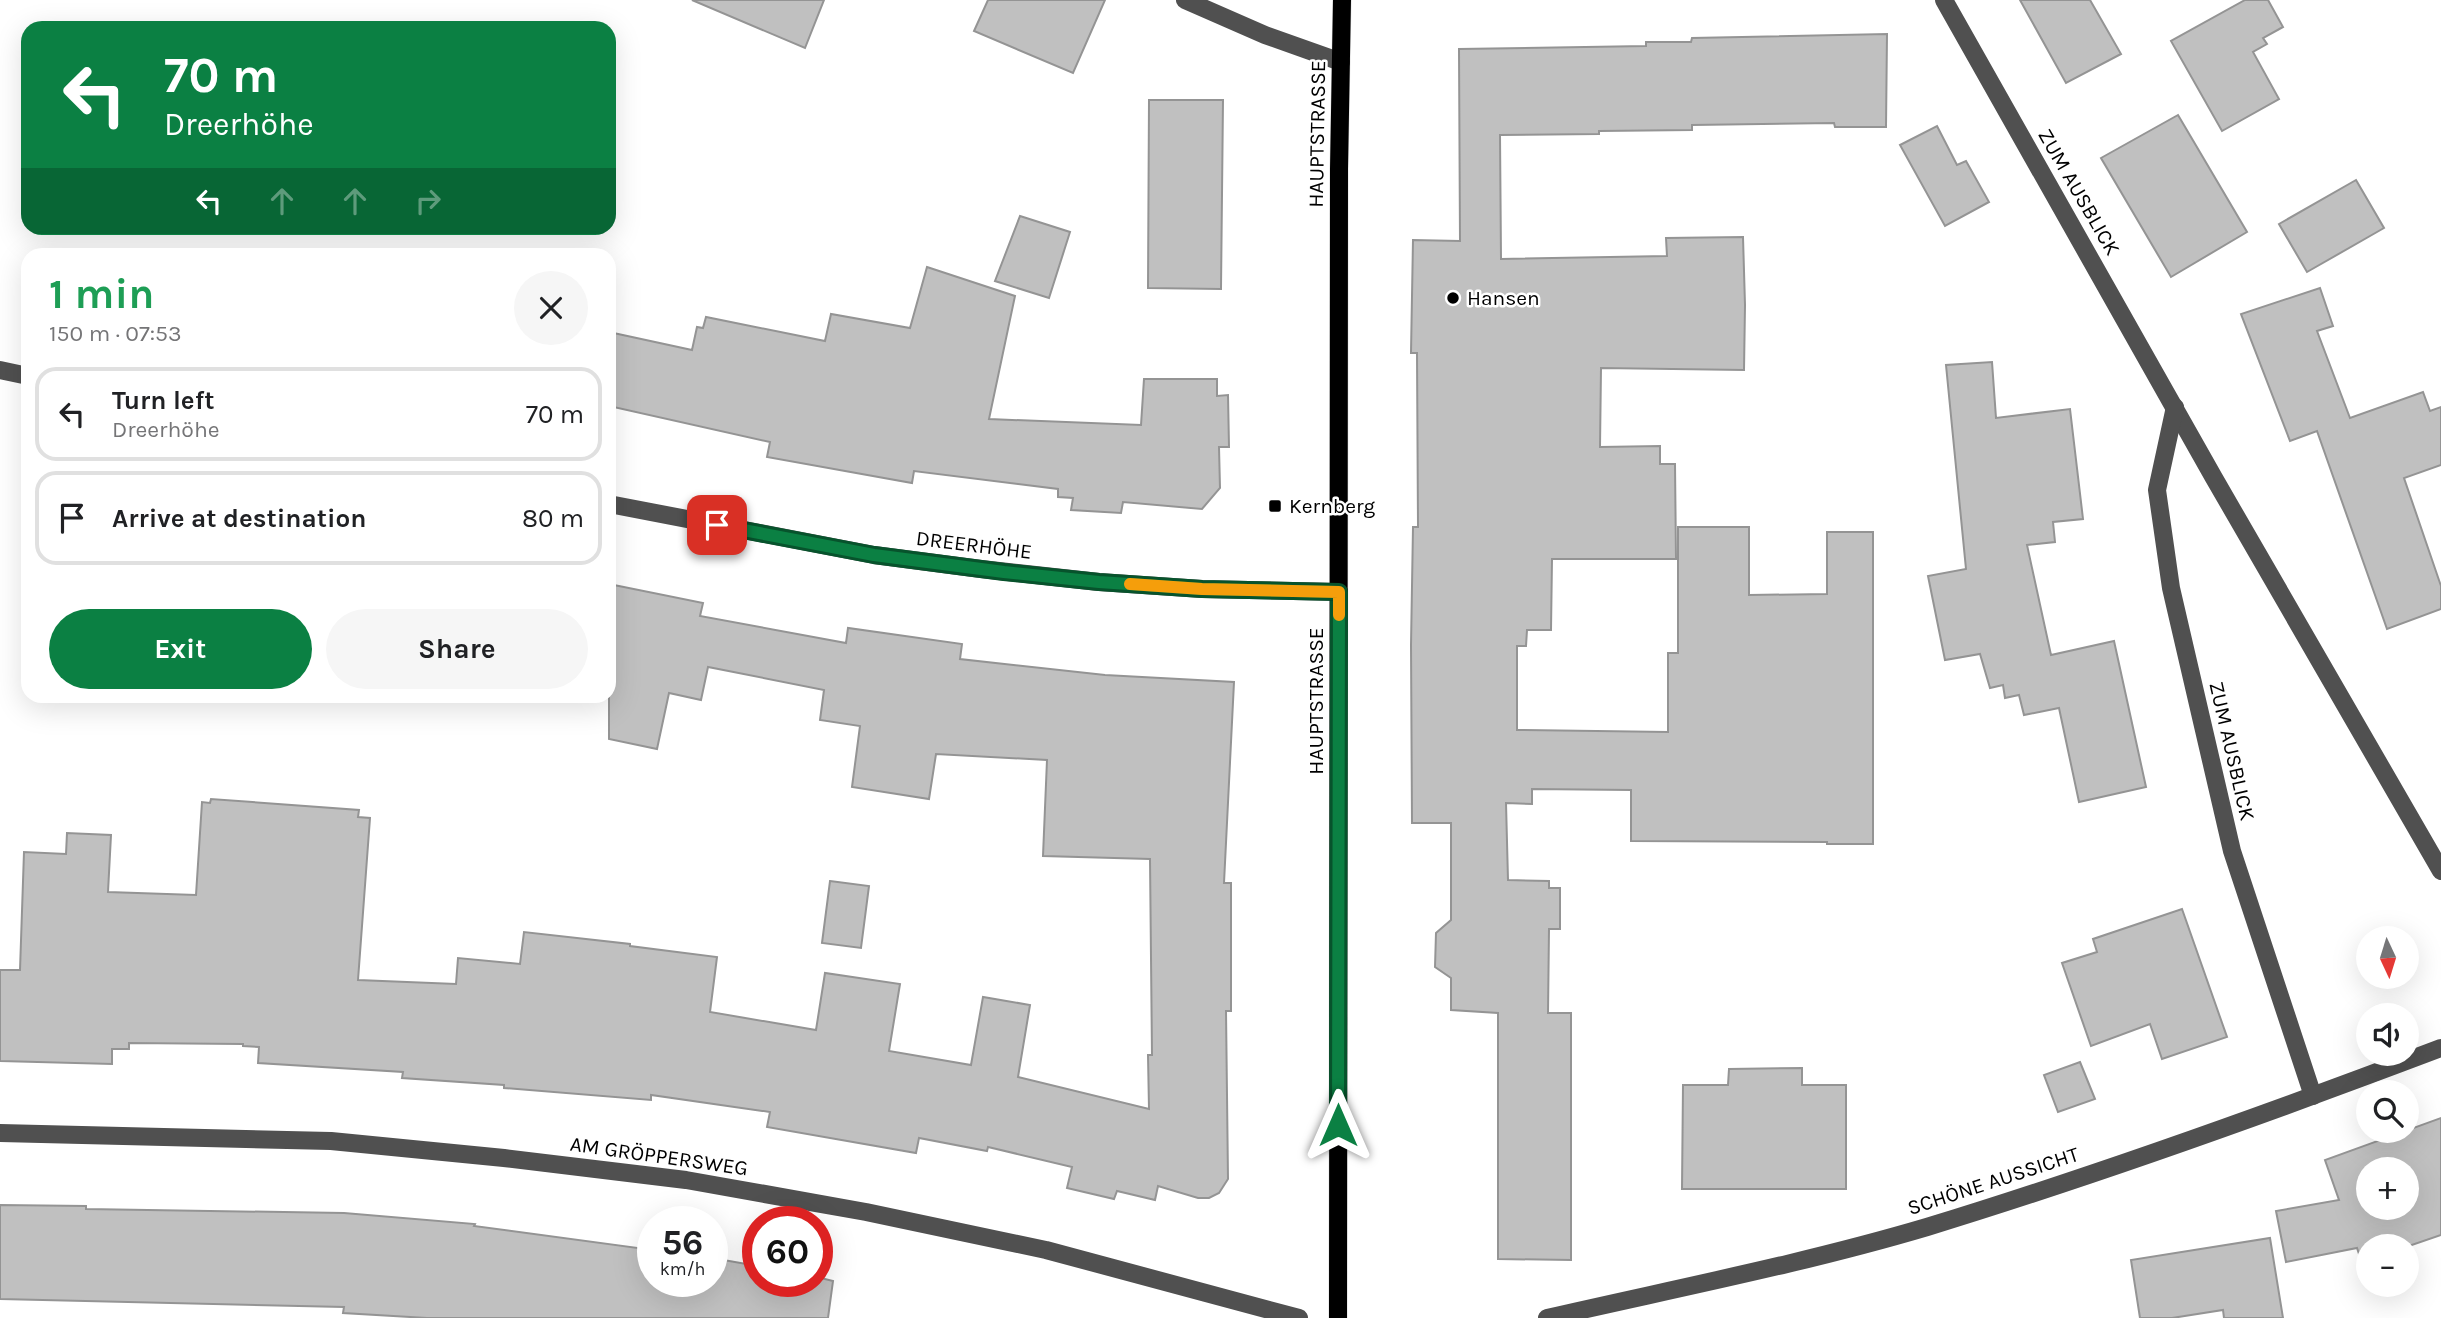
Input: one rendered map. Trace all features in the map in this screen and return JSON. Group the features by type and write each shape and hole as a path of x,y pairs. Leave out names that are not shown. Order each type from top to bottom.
{"main road":[{"name":"HAUPTSTRASSE","path":"1338,1318 1342,0"}],"street":[{"path":"1185,0 1265,35 1341,62"},
{"name":"ZUM AUSBLICK","path":"1944,0 2441,871"},
{"path":"0,370 21,374"},
{"name":"ZUM AUSBLICK","path":"2175,407 2157,490 2171,588 2232,851 2313,1096"},
{"name":"DREERHÖHE","path":"616,505 874,555 967,567 1099,582 1202,589 1339,592"},
{"name":"SCHÖNE AUSSICHT","path":"1547,1318 1799,1260 1926,1227 2109,1167 2441,1048"},
{"name":"AM GRÖPPERSWEG","path":"0,1133 331,1141 686,1180 866,1212 1046,1250 1299,1318"}],"building":[{"path":"692,0 824,0 805,48"},
{"path":"988,0 1105,0 1073,73 974,31"},
{"path":"2020,0 2090,0 2121,54 2066,83"},
{"path":"2245,0 2268,0 2283,27 2263,38 2267,44 2253,52 2279,99 2222,131 2171,41"},
{"path":"1887,34 1886,127 1835,127 1834,123 1692,125 1692,130 1500,135 1501,259 1667,256 1666,238 1743,237 1745,305 1744,370 1601,368 1600,447 1660,446 1660,464 1675,464 1676,559 1552,559 1551,630 1527,630 1526,646 1517,646 1517,730 1668,732 1668,653 1678,653 1678,527 1749,527 1749,595 1827,594 1827,532 1873,532 1873,844 1631,841 1631,790 1532,789 1532,804 1506,803 1508,880 1549,881 1549,888 1560,888 1560,929 1549,929 1548,1013 1571,1013 1571,1260 1498,1259 1498,1013 1451,1010 1451,978 1435,967 1436,933 1451,920 1451,823 1412,823 1413,527 1418,527 1417,353 1411,353 1413,240 1460,241 1459,49 1646,46 1646,42 1691,42 1692,38"},
{"path":"1149,100 1223,100 1221,289 1148,288"},
{"path":"2178,115 2247,232 2171,277 2101,158"},
{"path":"1937,126 1957,165 1966,161 1989,202 1945,226 1900,145"},
{"path":"2356,180 2384,228 2307,272 2279,224"},
{"path":"1020,216 1070,232 1049,298 995,281"},
{"path":"927,267 1015,296 989,419 1141,425 1144,379 1217,379 1217,396 1228,395 1229,447 1219,447 1220,488 1202,509 1123,502 1121,513 1071,510 1073,498 1058,497 1058,489 914,471 912,483 767,457 770,442 616,408 616,334 692,350 697,327 703,328 706,317 825,341 831,314 910,328"},
{"path":"2320,288 2333,326 2317,331 2350,418 2423,392 2430,411 2441,407 2441,465 2404,478 2441,586 2441,609 2387,629 2317,431 2290,441 2241,314"},
{"path":"1992,362 1996,418 2070,409 2083,519 2053,522 2055,542 2027,545 2051,655 2114,641 2146,787 2079,802 2059,708 2024,715 2019,695 2005,698 2003,685 1990,688 1980,654 1945,660 1928,576 1966,569 1946,365"},
{"path":"616,585 703,603 700,616 846,643 848,628 962,644 960,659 1105,675 1234,682 1224,883 1231,883 1231,1011 1226,1011 1228,1179 1219,1193 1209,1198 1198,1198 1158,1186 1155,1200 1117,1191 1114,1199 1067,1188 1072,1167 988,1147 987,1151 919,1138 916,1153 767,1127 770,1112 651,1095 651,1100 402,1078 403,1072 258,1063 259,1047 243,1044 129,1043 129,1049 112,1049 112,1064 0,1061 0,970 20,970 24,852 66,854 67,833 111,835 108,892 196,895 202,802 210,803 211,799 359,810 358,817 370,818 358,980 456,984 458,958 520,964 524,932 630,944 717,957 710,1012 816,1030 825,973 900,984 889,1051 971,1065 983,997 1030,1005 1018,1077 1149,1109 1148,1055 1152,1055 1150,859 1043,856 1047,760 936,754 929,799 852,787 860,726 820,720 824,690 708,667 701,700 669,693 657,749 609,739 609,703 616,703"},
{"path":"830,881 869,886 861,948 822,943"},
{"path":"2182,909 2227,1037 2162,1059 2150,1024 2091,1046 2062,963 2097,952 2093,939"},
{"path":"2080,1062 2095,1099 2058,1112 2044,1075"},
{"path":"1802,1068 1802,1085 1846,1085 1846,1189 1682,1189 1683,1085 1728,1085 1729,1069"},
{"path":"2441,1118 2441,1235 2419,1243 2419,1234 2356,1234 2356,1248 2286,1262 2276,1211 2339,1200 2325,1160 2372,1143 2419,1143 2419,1126"},
{"path":"0,1205 344,1213 475,1224 474,1226 637,1248 637,1297 728,1297 728,1261 742,1263 742,1297 831,1297 828,1318 427,1318 343,1313 344,1307 0,1299"},
{"path":"2270,1238 2283,1318 2224,1318 2223,1310 2172,1318 2140,1318 2131,1260"}],"slow traffic":[{"path":"1130,584 1202,589 1339,592 1339,615"}],"place":[{"name":"Hansen","path":"1453,298"},
{"name":"Kernberg","path":"1275,506"}],"route":[{"path":"717,525 874,555 1004,572 1202,589 1339,592 1338,1125"}]}
